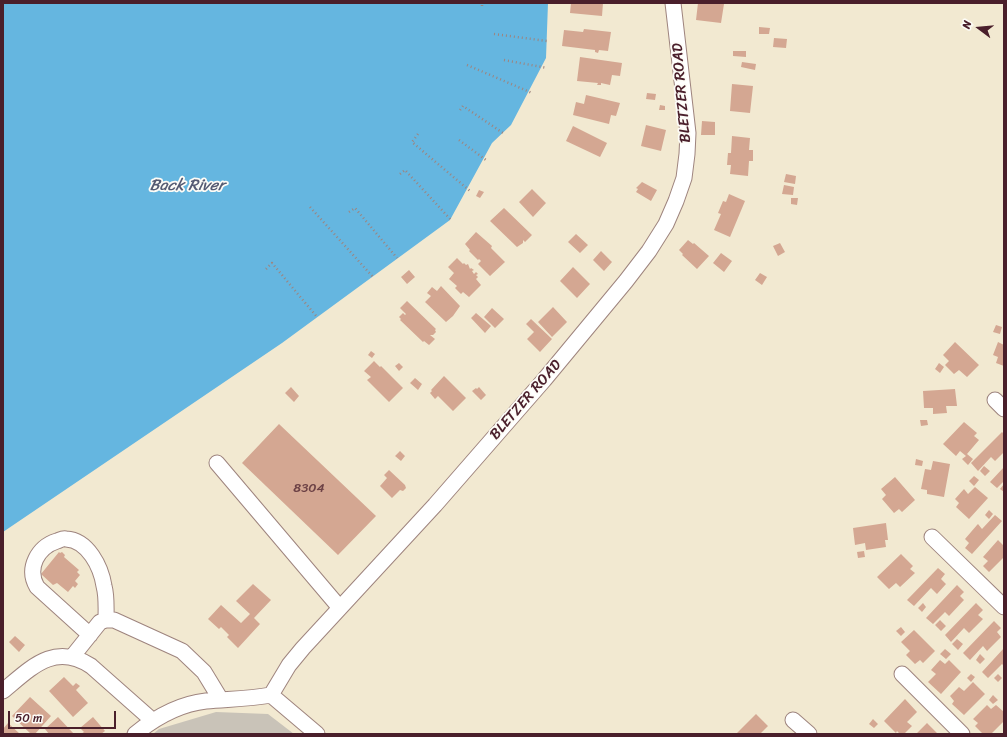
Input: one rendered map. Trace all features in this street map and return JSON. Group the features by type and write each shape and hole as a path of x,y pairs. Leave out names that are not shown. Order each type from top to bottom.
{"street":[{"name":"BLETZER ROAD","path":"271,695 289,665 435,505 544,380 626,281 649,251 666,224 684,178 688,133 673,3"},
{"path":"217,463 340,608"},
{"path":"932,537 1004,607"},
{"path":"90,635 37,587 33,581 34,559 39,552 50,543 64,538 72,539 88,550 101,573 105,587 106,620"},
{"path":"72,657 100,622 114,620 182,651 204,672 221,700"},
{"path":"3,691 33,666 42,661 62,656 72,657 82,660 91,666 152,720"},
{"path":"902,674 962,734"},
{"path":"135,734 152,720 169,711 182,707 206,701 254,698 271,695 317,734"},
{"path":"793,720 809,734"}],"path":[{"path":"494,34 547,41"},
{"path":"504,60 547,68"},
{"path":"467,65 532,93"},
{"path":"460,110 463,106 503,133"},
{"path":"418,134 412,142 470,191"},
{"path":"459,140 486,160"},
{"path":"400,174 405,170 452,221"},
{"path":"310,207 373,277"},
{"path":"349,212 355,208 397,258"},
{"path":"266,269 272,263 317,318"}],"shaded area":[{"path":"216,712 268,714 294,734 153,734 159,729"}],"water":[{"name":"Back River","path":"3,3 548,3 546,58 511,125 492,143 450,220 282,343 3,532"}],"building":[{"path":"571,3 603,3 602,16 570,13"},
{"path":"698,3 724,4 721,23 696,20"},
{"path":"759,27 770,28 769,34 759,34"},
{"path":"584,29 611,32 608,51 599,50 598,53 595,52 595,50 562,46 564,30 583,32"},
{"path":"774,38 787,39 786,48 773,47"},
{"path":"733,51 746,51 746,57 733,56"},
{"path":"580,57 622,63 620,76 612,75 610,85 601,83 601,85 597,85 598,83 577,81"},
{"path":"742,62 756,64 755,70 741,67"},
{"path":"732,84 753,86 750,113 730,111"},
{"path":"647,93 656,94 655,100 646,99"},
{"path":"586,95 620,103 616,116 611,115 609,124 573,115 576,102 584,104"},
{"path":"660,105 665,106 665,110 659,110"},
{"path":"702,121 715,122 715,135 701,135"},
{"path":"646,125 666,130 661,151 641,146"},
{"path":"573,126 607,143 600,157 566,141"},
{"path":"732,136 750,138 749,150 753,150 753,161 749,161 748,176 730,174 731,165 727,165 728,153 731,153"},
{"path":"786,174 796,176 795,184 784,182"},
{"path":"642,182 657,190 651,201 636,192 638,189 636,188"},
{"path":"784,185 794,187 793,195 782,194"},
{"path":"532,189 546,203 533,217 519,202"},
{"path":"479,190 484,192 480,198 476,196"},
{"path":"729,194 745,201 730,237 714,230 721,214 718,213 723,201 726,202"},
{"path":"791,198 798,198 797,205 791,204"},
{"path":"504,208 532,235 525,242 523,240 523,243 517,247 490,221"},
{"path":"476,232 492,246 491,248 505,262 490,276 478,264 481,261 469,251 470,250 465,244"},
{"path":"576,234 588,245 580,253 568,242"},
{"path":"688,240 693,244 694,243 709,256 697,269 682,255 683,254 679,250"},
{"path":"780,243 785,252 778,256 773,246"},
{"path":"601,251 612,262 604,271 593,260"},
{"path":"721,253 732,261 724,272 713,263"},
{"path":"457,258 463,264 468,264 470,269 471,268 474,270 472,271 474,274 476,272 478,274 476,275 478,277 476,279 481,285 469,297 463,292 461,294 455,288 457,286 449,279 454,273 448,267"},
{"path":"573,267 590,284 577,298 560,281"},
{"path":"409,270 415,277 407,284 401,277"},
{"path":"760,273 767,277 762,285 755,280"},
{"path":"441,286 460,306 453,316 446,322 425,302 431,296 427,293 432,287 437,291"},
{"path":"407,301 436,329 436,332 433,335 430,335 435,339 429,345 424,341 423,342 400,320 401,319 399,317 403,313 405,315 406,314 400,308"},
{"path":"553,307 567,322 552,337 538,322"},
{"path":"492,308 504,319 495,328 484,317"},
{"path":"476,313 491,326 485,333 471,318"},
{"path":"531,319 552,339 540,352 527,339 534,332 526,324"},
{"path":"996,325 1002,327 1000,334 993,332"},
{"path":"955,342 979,365 967,377 959,370 954,374 945,365 949,361 943,355"},
{"path":"998,342 1004,345 1004,366 996,363 998,357 993,355"},
{"path":"371,351 375,354 372,358 368,355"},
{"path":"374,361 403,388 389,402 367,380 371,377 364,371"},
{"path":"399,363 403,367 399,371 395,366"},
{"path":"939,363 944,367 940,373 935,369"},
{"path":"444,376 466,398 453,411 438,396 435,399 430,393"},
{"path":"415,378 422,384 418,390 410,383"},
{"path":"291,387 299,396 294,402 285,393"},
{"path":"479,387 486,395 481,400 472,391"},
{"path":"955,389 957,406 946,406 947,413 933,414 933,408 924,408 923,391"},
{"path":"920,420 927,420 928,425 921,426"},
{"path":"964,422 977,433 974,436 979,440 967,454 973,459 968,465 962,459 966,456 960,451 956,456 943,444"},
{"path":"279,424 376,516 338,555 242,463"},
{"path":"1002,432 1004,434 1004,452 995,461 991,457 978,471 971,463"},
{"path":"400,451 405,456 401,461 395,456"},
{"path":"916,459 923,461 922,466 915,465"},
{"path":"933,461 950,464 944,497 927,494 927,490 921,489 925,469 931,470"},
{"path":"984,466 990,471 985,476 980,471"},
{"path":"1004,467 1004,481 997,488 990,482"},
{"path":"389,470 405,485 406,488 403,491 400,490 392,498 380,486 387,478 384,475"},
{"path":"974,476 979,480 974,486 969,481"},
{"path":"895,477 915,500 902,512 899,509 894,513 882,499 886,495 881,489"},
{"path":"1004,484 1004,492 1000,489"},
{"path":"975,487 988,498 969,519 956,507 959,503 955,499 964,489 968,494"},
{"path":"989,510 993,514 989,519 985,515"},
{"path":"995,515 1002,521 972,554 965,548 969,543 965,539 978,524 982,529"},
{"path":"886,523 888,540 885,540 886,547 866,550 865,543 855,545 853,528"},
{"path":"998,540 1004,546 1004,557 989,572 983,566 988,561 983,557"},
{"path":"864,551 865,557 858,558 857,552"},
{"path":"59,552 62,552 65,555 64,557 79,570 77,572 80,575 75,581 78,584 75,588 73,586 68,592 57,583 53,585 41,574"},
{"path":"901,554 913,566 910,569 915,573 900,587 896,583 889,589 877,577"},
{"path":"938,568 945,574 941,579 946,584 937,594 931,588 914,606 907,600"},
{"path":"253,584 271,600 254,618 260,624 238,648 227,637 229,635 221,627 219,629 208,619 221,605 241,623 250,614 236,601"},
{"path":"957,585 964,592 960,596 964,600 949,616 945,612 933,624 926,618"},
{"path":"923,603 926,607 922,612 918,608"},
{"path":"976,603 983,610 978,615 983,619 969,633 964,628 951,642 945,635"},
{"path":"940,620 946,626 941,631 935,625"},
{"path":"994,621 1001,628 997,632 1001,637 987,651 983,646 970,660 963,653"},
{"path":"901,627 905,632 901,636 896,631"},
{"path":"914,630 935,651 923,663 920,660 915,664 906,655 910,651 901,642"},
{"path":"15,636 25,645 19,652 9,642"},
{"path":"957,639 963,644 958,650 952,644"},
{"path":"1004,648 1004,666 1002,664 988,678 982,672"},
{"path":"945,649 951,654 946,659 940,654"},
{"path":"980,654 985,659 980,664 976,660"},
{"path":"940,660 945,664 949,660 961,672 941,694 928,682 936,674 931,670"},
{"path":"971,674 975,677 971,682 967,678"},
{"path":"998,674 1002,678 998,682 994,678"},
{"path":"64,677 73,686 76,683 80,686 76,690 88,703 73,717 49,691"},
{"path":"973,682 985,694 964,715 952,704 954,701 950,696 959,687 964,691"},
{"path":"993,695 998,700 993,704 989,700"},
{"path":"30,697 51,716 35,734 31,734 12,716"},
{"path":"905,699 917,712 907,722 912,726 904,734 900,734 897,731 896,733 884,721"},
{"path":"987,705 991,709 996,705 1004,712 1004,721 991,734 983,734 975,726 978,723 973,719"},
{"path":"756,714 768,726 760,734 736,734"},
{"path":"58,717 74,734 49,734 45,729"},
{"path":"93,717 105,731 101,734 81,734 84,732 80,728"},
{"path":"873,719 878,724 874,728 869,724"},
{"path":"8,723 20,734 3,734 3,729"},
{"path":"927,723 938,734 916,734"}]}
